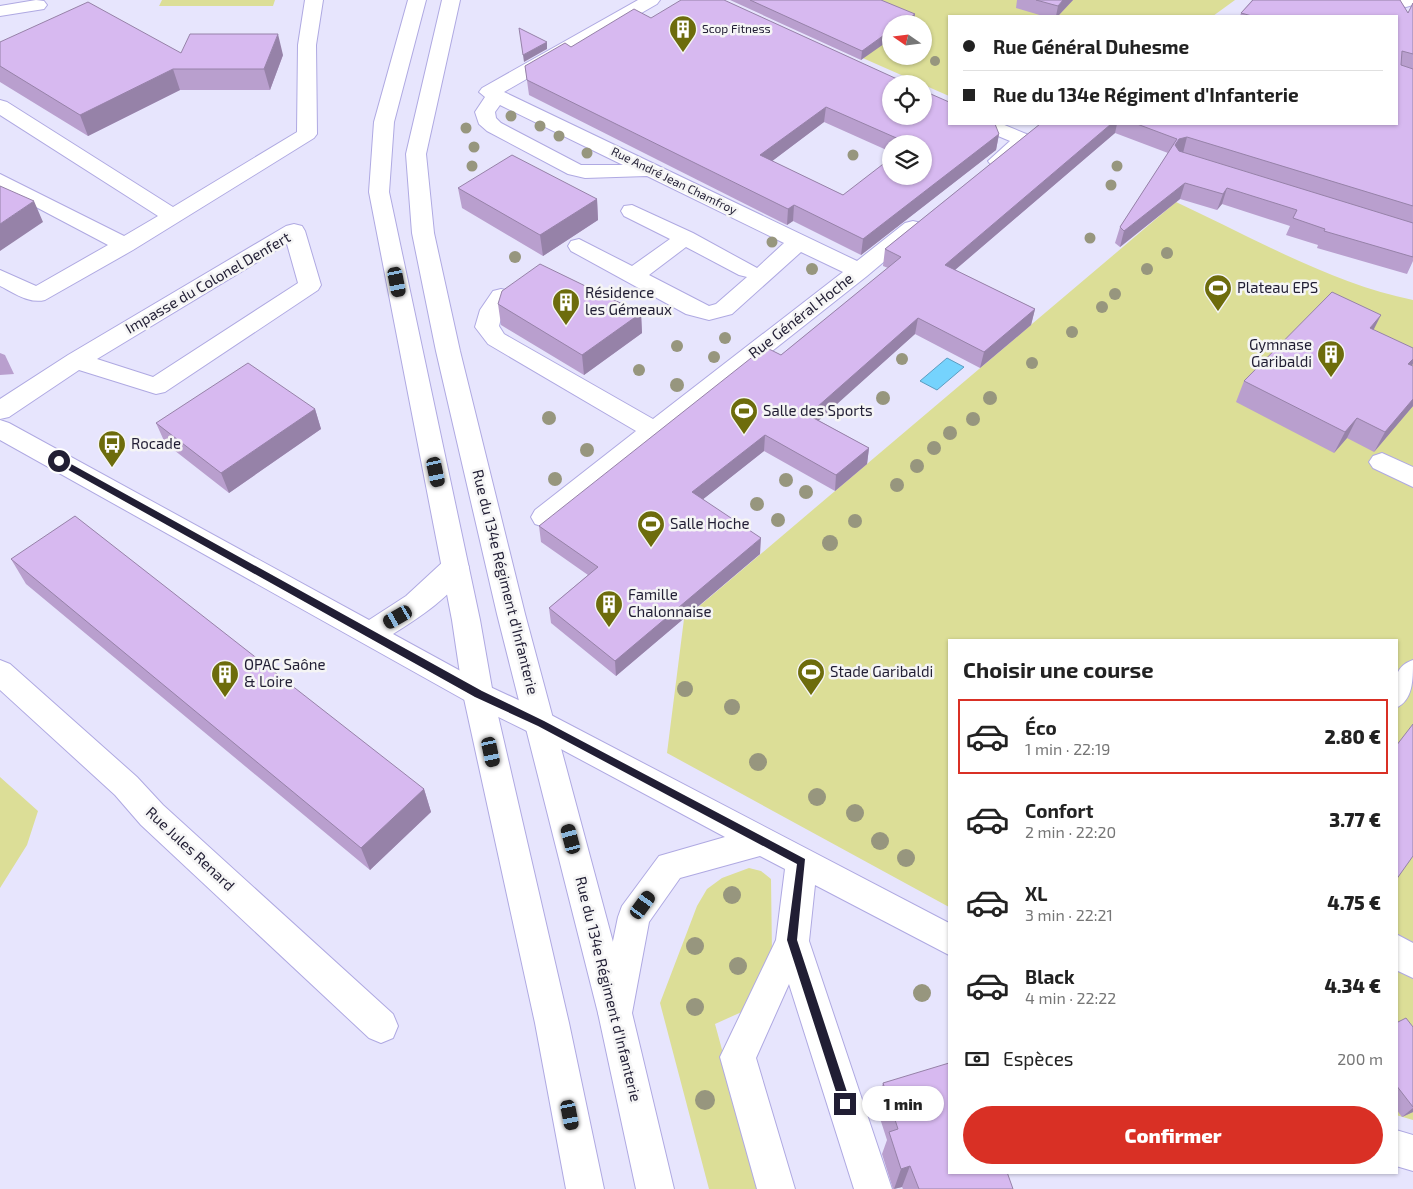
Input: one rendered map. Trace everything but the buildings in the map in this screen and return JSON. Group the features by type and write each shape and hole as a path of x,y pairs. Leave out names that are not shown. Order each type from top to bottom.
{"main road":[{"path":"0,277 38,295 174,216 307,134 307,45 314,0"},
{"path":"417,0 384,122 379,192 455,567 478,694 552,1023 585,1189"},
{"name":"Rue du 134e Régiment d'Infanterie","path":"451,0 416,154 421,216 448,350 511,614 616,1013 655,1189"},
{"path":"650,0 492,93 485,112 486,120 494,127 575,170 585,172 650,170"},
{"path":"0,11 38,5"},
{"name":"Rue André Jean Chamfroy","path":"492,93 859,271"},
{"path":"0,106 174,216"},
{"path":"979,176 1024,140 988,125"},
{"path":"0,180 124,245"},
{"path":"632,211 747,270"},
{"name":"Rue Général Hoche","path":"544,517 926,217"},
{"name":"Impasse du Colonel Denfert","path":"0,411 76,361 294,231 310,285 156,386 76,361"},
{"path":"633,276 684,238"},
{"path":"579,246 694,309 709,313 724,309 799,242"},
{"path":"501,296 490,310 488,318 487,327 496,339 655,430"},
{"path":"0,428 478,694 541,724 948,939"},
{"path":"1382,462 1413,478"},
{"path":"371,633 431,594 455,567"},
{"name":"Rue Jules Renard","path":"0,672 126,786 152,815 381,1026"},
{"path":"1398,693 1413,672"},
{"path":"616,1013 634,917 670,866 762,841"},
{"path":"776,1189 738,1057 792,940 802,862"},
{"path":"792,940 872,1189"},
{"path":"1398,951 1413,962"},
{"path":"1398,1149 1413,1153"}],"green space":[{"path":"162,0 275,0 273,6 159,6"},
{"path":"857,0 1235,0 1214,15 948,15 948,96 932,89 932,75 901,75 849,52"},
{"name":"Stade Garibaldi","path":"1176,202 1323,271 1383,293 1413,300 1413,1120 1398,1116 1398,639 948,639 948,906 667,753 684,619"},
{"path":"0,777 38,811 27,845 0,888"},
{"path":"749,868 761,871 771,879 772,954 755,1006 715,1024 760,1189 709,1189 660,1003 697,906 707,889 722,878"}],"water":[{"path":"947,358 964,367 937,390 920,381"}],"place":[{"name":"Scop Fitness","path":"683,53"},
{"name":"Plateau EPS","path":"1218,312"},
{"name":"Résidence les Gémeaux","path":"566,326"},
{"name":"Gymnase Garibaldi","path":"1331,378"},
{"name":"Salle des Sports","path":"744,435"},
{"name":"Rocade","path":"112,468"},
{"name":"Salle Hoche","path":"651,548"},
{"name":"Famille Chalonnaise","path":"609,628"},
{"name":"Stade Garibaldi","path":"811,696"},
{"name":"OPAC Saône & Loire","path":"225,698"}],"route":[{"path":"59,461 478,694 541,724 802,862 792,940 845,1104"}]}
